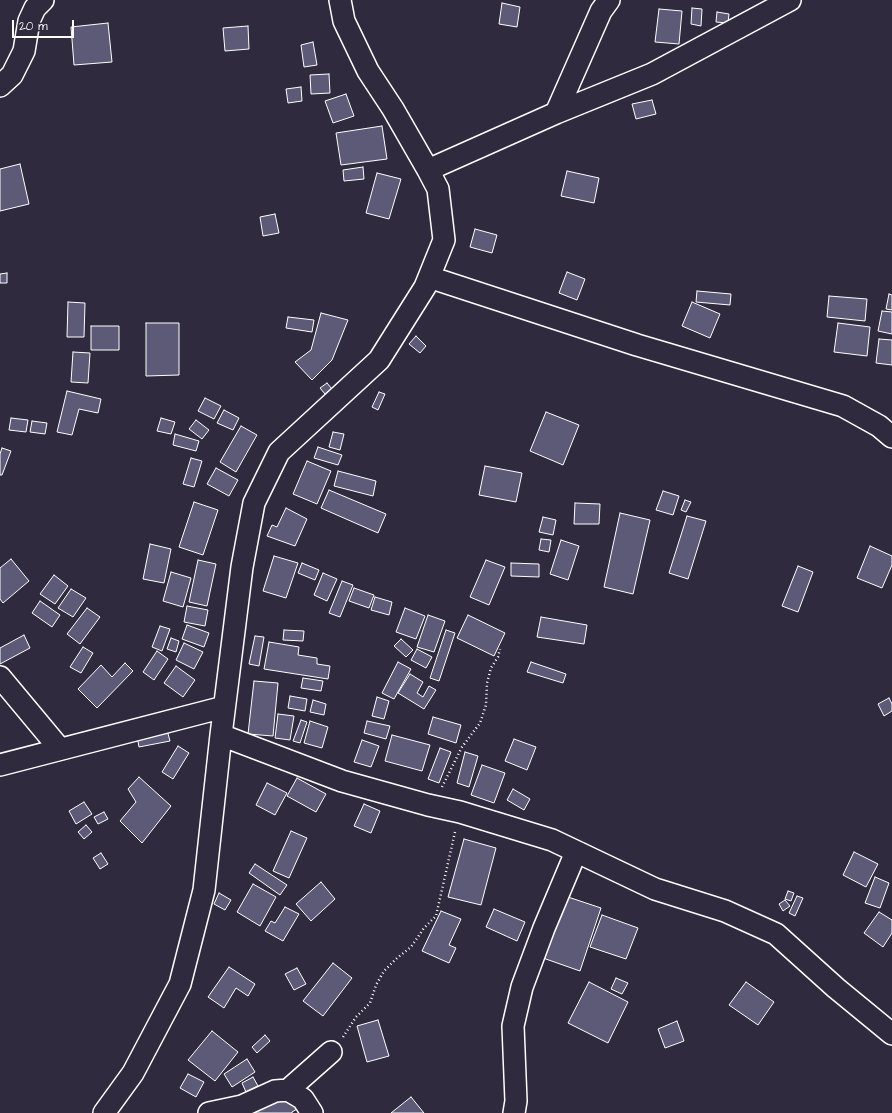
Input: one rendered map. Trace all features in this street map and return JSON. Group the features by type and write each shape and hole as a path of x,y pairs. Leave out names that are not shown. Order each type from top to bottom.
{"street":[{"path":"0,86 12,75 24,51 29,21 35,8 43,0"},
{"path":"104,1113 133,1073 180,984 204,890 224,707 242,567 254,503 279,452 379,360 425,287 444,240 438,189 392,109 368,71 344,21 340,0"},
{"path":"556,113 601,11 609,0"},
{"path":"428,170 556,113 652,74 790,0"},
{"path":"429,277 636,345 843,406 879,426 892,436"},
{"path":"0,678 60,749"},
{"path":"0,765 224,707"},
{"path":"221,735 342,781 428,805 460,812 552,840 655,889 725,911 776,934 836,988 892,1034"},
{"path":"514,1113 516,1101 513,1026 520,995 544,928 576,852"},
{"path":"288,1090 331,1052"},
{"path":"209,1113 242,1106 275,1091 288,1090 303,1099 312,1113"}],"path":[{"path":"428,805 442,787 462,747 480,723 486,705 491,668 498,657 500,649"},
{"path":"331,1052 356,1017 370,1004 376,984 384,971 411,947 424,928 436,916 460,812"}],"building":[{"path":"502,3 520,7 517,27 499,24"},
{"path":"692,8 702,9 701,26 691,24"},
{"path":"659,9 682,11 679,44 655,42"},
{"path":"717,12 729,14 728,23 716,22"},
{"path":"108,23 112,62 74,65 71,27"},
{"path":"248,26 249,49 225,51 223,28"},
{"path":"313,42 317,65 304,67 301,45"},
{"path":"329,74 330,93 311,94 310,75"},
{"path":"301,87 302,101 288,103 286,89"},
{"path":"346,94 354,116 333,123 325,101"},
{"path":"652,100 656,114 636,119 632,104"},
{"path":"382,126 387,159 341,165 336,133"},
{"path":"20,164 29,204 0,211 0,169"},
{"path":"363,167 364,179 344,181 343,170"},
{"path":"567,171 599,178 594,203 561,196"},
{"path":"377,173 401,179 389,219 366,213"},
{"path":"275,214 279,233 263,236 260,217"},
{"path":"475,229 497,235 492,253 470,247"},
{"path":"567,272 585,279 577,300 559,293"},
{"path":"7,273 7,283 0,283 0,274"},
{"path":"697,291 731,294 730,305 696,302"},
{"path":"889,294 892,295 892,310 886,309"},
{"path":"829,296 867,299 865,321 827,317"},
{"path":"68,302 85,303 84,337 67,337"},
{"path":"692,302 720,314 710,338 682,326"},
{"path":"882,311 892,312 892,334 878,331"},
{"path":"321,313 348,320 332,360 312,380 295,362 311,350"},
{"path":"288,317 314,320 312,332 286,328"},
{"path":"146,323 179,323 179,375 146,376"},
{"path":"838,323 870,327 867,356 834,352"},
{"path":"91,326 119,326 119,350 91,350"},
{"path":"416,336 426,346 420,353 409,344"},
{"path":"879,339 892,340 892,365 876,363"},
{"path":"73,352 90,353 88,383 71,382"},
{"path":"327,383 332,389 325,394 320,388"},
{"path":"67,391 101,399 98,413 79,409 72,435 57,432"},
{"path":"379,392 385,394 378,410 372,407"},
{"path":"205,398 221,406 214,419 198,411"},
{"path":"224,410 239,418 233,430 217,423"},
{"path":"546,412 579,425 563,465 530,451"},
{"path":"11,418 28,420 26,432 9,430"},
{"path":"161,418 175,422 171,434 157,431"},
{"path":"196,420 209,430 202,439 189,429"},
{"path":"32,421 47,423 45,434 30,432"},
{"path":"241,426 257,435 236,472 220,462"},
{"path":"333,432 344,434 340,450 329,447"},
{"path":"175,434 199,441 196,451 173,445"},
{"path":"318,447 342,455 338,465 314,458"},
{"path":"2,448 11,451 2,475 0,475 0,454"},
{"path":"191,458 202,461 194,487 183,484"},
{"path":"307,461 331,471 317,504 293,494"},
{"path":"485,466 522,473 516,502 479,495"},
{"path":"216,468 238,480 229,496 207,484"},
{"path":"338,471 376,481 373,496 334,486"},
{"path":"329,490 386,514 378,533 321,508"},
{"path":"663,491 679,496 673,515 656,510"},
{"path":"685,500 691,502 686,512 681,510"},
{"path":"194,502 218,510 203,555 179,547"},
{"path":"575,503 600,504 599,524 574,524"},
{"path":"286,508 307,519 295,546 267,536 272,525 277,527"},
{"path":"620,513 650,520 633,594 604,587"},
{"path":"687,516 706,521 688,579 669,573"},
{"path":"543,517 556,520 553,535 539,532"},
{"path":"541,539 551,540 549,552 539,550"},
{"path":"561,540 579,546 568,580 550,574"},
{"path":"150,544 171,549 164,583 143,579"},
{"path":"870,546 892,556 892,565 882,588 857,578"},
{"path":"274,556 298,563 286,598 263,591"},
{"path":"11,559 29,581 3,603 0,599 0,568"},
{"path":"198,560 216,564 207,606 189,602"},
{"path":"486,560 505,567 489,605 470,597"},
{"path":"302,563 319,570 315,580 298,573"},
{"path":"511,563 539,564 539,577 511,576"},
{"path":"798,566 813,572 798,612 782,606"},
{"path":"171,572 191,578 183,607 163,601"},
{"path":"323,573 337,579 327,601 314,595"},
{"path":"54,575 68,586 55,604 40,594"},
{"path":"342,581 353,585 340,617 329,613"},
{"path":"354,588 374,595 369,608 349,601"},
{"path":"71,589 86,598 73,617 58,608"},
{"path":"375,597 392,602 389,615 371,610"},
{"path":"40,601 60,615 52,627 32,613"},
{"path":"187,606 208,610 205,626 184,622"},
{"path":"87,608 100,617 80,644 67,634"},
{"path":"405,608 425,616 416,639 396,632"},
{"path":"428,615 445,621 434,652 417,647"},
{"path":"468,615 505,633 494,656 457,638"},
{"path":"541,617 587,625 584,644 537,637"},
{"path":"187,625 209,633 204,647 182,639"},
{"path":"160,626 170,629 162,651 152,647"},
{"path":"284,630 304,631 303,641 283,640"},
{"path":"446,630 455,633 439,681 430,678"},
{"path":"24,635 30,648 0,664 0,648"},
{"path":"255,636 264,637 259,666 249,664"},
{"path":"171,638 179,641 176,652 167,649"},
{"path":"401,639 413,650 406,657 394,646"},
{"path":"269,642 299,647 298,655 317,658 317,664 330,666 328,679 264,669"},
{"path":"184,643 203,652 194,669 176,660"},
{"path":"83,647 93,653 81,673 70,667"},
{"path":"417,649 432,657 426,668 411,660"},
{"path":"157,651 168,659 154,680 143,672"},
{"path":"398,662 411,669 394,699 382,693"},
{"path":"531,662 566,674 563,683 527,672"},
{"path":"125,663 133,671 97,708 78,689 101,665 112,677"},
{"path":"176,666 195,680 183,697 164,683"},
{"path":"410,674 423,682 417,693 423,697 429,686 436,690 424,709 398,693"},
{"path":"303,678 323,681 321,691 301,688"},
{"path":"254,681 278,683 273,736 248,734"},
{"path":"290,696 307,699 305,711 288,708"},
{"path":"377,697 389,701 384,719 372,716"},
{"path":"889,698 892,704 892,711 884,716 878,704"},
{"path":"313,700 326,704 324,715 310,712"},
{"path":"278,714 294,716 290,740 275,738"},
{"path":"433,717 461,725 456,743 428,734"},
{"path":"301,720 307,722 300,743 293,741"},
{"path":"310,721 328,727 322,748 304,743"},
{"path":"367,721 390,726 386,739 364,733"},
{"path":"167,730 170,741 139,747 137,736"},
{"path":"392,735 430,745 422,771 385,761"},
{"path":"514,739 536,747 527,770 505,761"},
{"path":"362,740 379,746 371,767 354,762"},
{"path":"178,746 189,753 173,779 162,772"},
{"path":"440,748 451,752 439,783 428,779"},
{"path":"465,752 478,756 469,787 457,783"},
{"path":"482,765 505,773 494,803 471,795"},
{"path":"139,777 171,806 142,843 120,821 136,802 128,789"},
{"path":"297,778 326,794 316,812 287,796"},
{"path":"267,783 287,793 275,815 256,805"},
{"path":"513,789 530,799 524,810 507,800"},
{"path":"84,802 92,814 76,824 69,811"},
{"path":"364,804 380,811 371,833 354,826"},
{"path":"104,812 108,819 98,824 94,817"},
{"path":"86,825 92,832 84,839 78,832"},
{"path":"291,831 307,838 289,878 273,871"},
{"path":"464,839 496,848 481,905 448,897"},
{"path":"854,852 878,864 866,887 843,875"},
{"path":"101,853 108,864 100,869 93,858"},
{"path":"255,864 287,885 280,895 249,873"},
{"path":"875,877 889,883 880,908 865,903"},
{"path":"321,882 335,899 311,921 296,904"},
{"path":"253,884 276,897 260,926 237,912"},
{"path":"788,891 794,893 791,901 785,899"},
{"path":"219,893 231,900 225,910 214,904"},
{"path":"565,896 601,908 580,971 543,958"},
{"path":"797,896 803,898 795,916 789,913"},
{"path":"785,900 790,906 783,911 779,904"},
{"path":"285,907 299,914 283,941 265,931 271,921 275,923"},
{"path":"494,909 525,922 517,941 486,927"},
{"path":"441,911 461,919 449,945 456,948 449,963 422,951"},
{"path":"879,912 892,920 892,933 883,947 864,933"},
{"path":"602,915 638,928 626,959 590,947"},
{"path":"333,963 352,978 323,1016 303,1001"},
{"path":"229,967 255,984 248,996 236,988 224,1008 208,997"},
{"path":"297,968 306,984 294,990 285,974"},
{"path":"616,978 628,983 622,994 611,989"},
{"path":"589,982 628,1002 608,1043 568,1023"},
{"path":"746,982 774,1002 758,1025 729,1005"},
{"path":"378,1020 389,1056 367,1062 357,1026"},
{"path":"677,1021 684,1041 665,1048 658,1029"},
{"path":"212,1031 238,1052 215,1081 188,1060"},
{"path":"265,1035 270,1041 257,1053 252,1047"},
{"path":"247,1059 255,1072 232,1087 224,1074"},
{"path":"188,1074 204,1082 196,1097 180,1088"},
{"path":"253,1077 258,1086 246,1092 242,1083"},
{"path":"290,1094 297,1109 292,1113 250,1113"},
{"path":"411,1097 424,1113 391,1113"}]}
